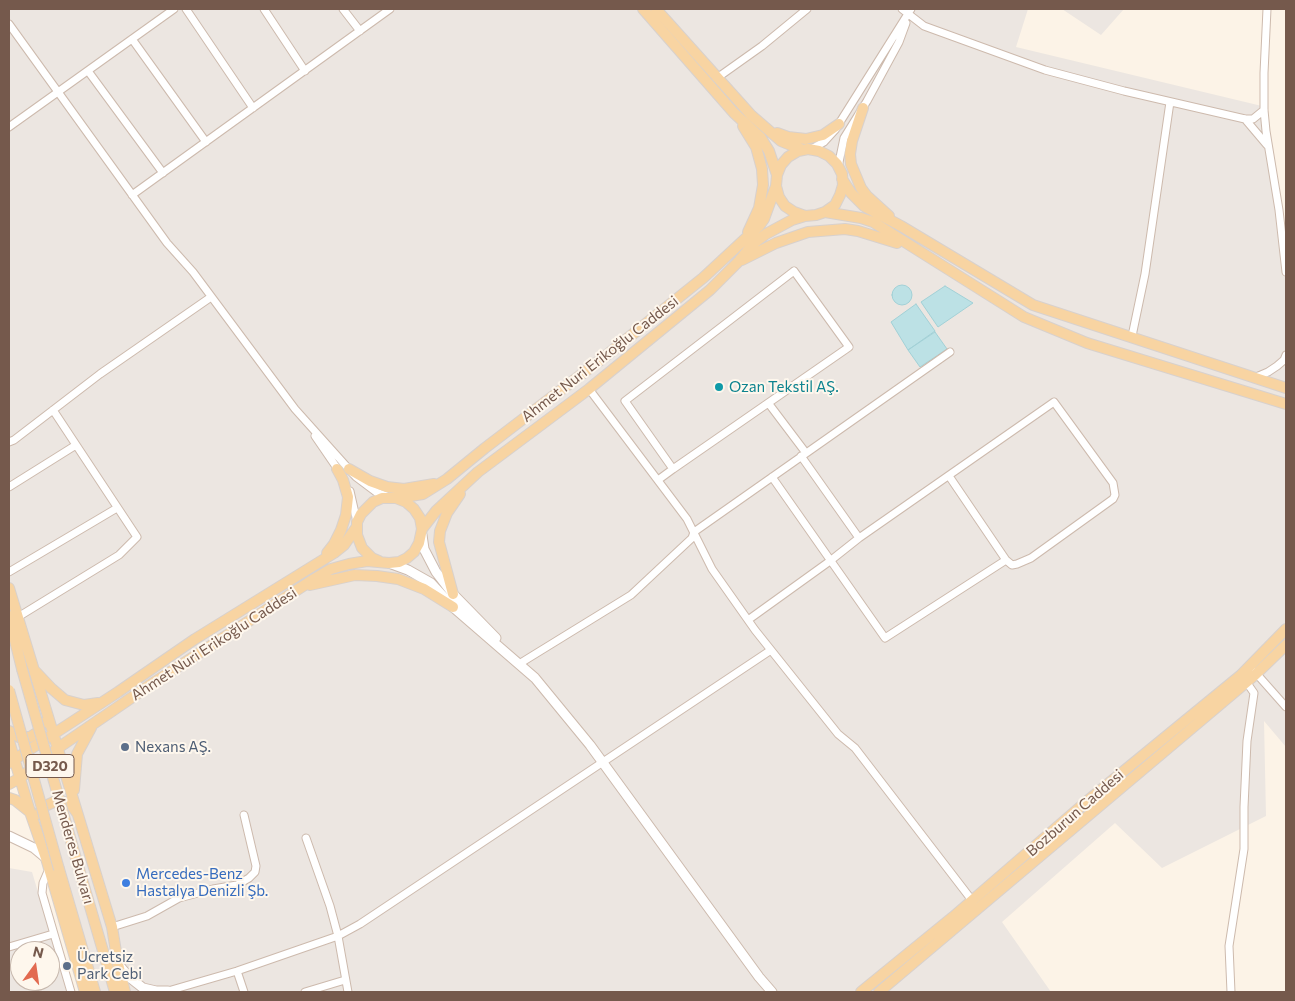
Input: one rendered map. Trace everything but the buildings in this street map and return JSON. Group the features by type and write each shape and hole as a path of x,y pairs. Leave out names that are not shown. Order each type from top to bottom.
{"main road":[{"path":"643,9 734,113 761,138 777,175"},
{"path":"656,9 717,78 781,141 807,150 820,151 829,156 838,166 843,185 835,205 825,212 805,216 785,206 779,197 776,186 777,175 781,165 788,157 807,150"},
{"path":"863,108 850,154 854,172 857,181 867,196 901,226"},
{"path":"734,113 756,147 762,170 763,191 759,208 741,242"},
{"path":"764,126 788,137 806,139 824,135 839,124"},
{"path":"842,179 851,193 864,206 1033,305 1286,388"},
{"name":"Ahmet Nuri Erikoğlu Caddesi","path":"393,498 423,494 447,480 485,448 603,358 703,278 753,232 764,219 776,186"},
{"path":"825,212 873,222 1024,317 1087,343 1286,404"},
{"name":"Ahmet Nuri Erikoğlu Caddesi","path":"422,532 436,511 478,472 589,389 710,290 739,262 754,243 780,225 805,216"},
{"path":"739,262 784,240 808,232 825,230 845,229 871,233 916,250"},
{"path":"349,468 370,481 396,489 421,487 447,480"},
{"path":"316,565 334,544 342,530 346,515 348,497 337,469"},
{"path":"452,594 439,542 440,531 454,502 478,472"},
{"path":"382,498 393,498 406,502 414,509 420,518 422,532 419,544 407,558 399,562 384,562 366,554 356,535 357,525 366,507 382,498"},
{"name":"Ahmet Nuri Erikoğlu Caddesi","path":"12,762 195,639 316,565 344,545 357,525"},
{"name":"Ahmet Nuri Erikoğlu Caddesi","path":"9,784 20,778 95,722 226,634 330,569 358,562 384,562"},
{"path":"300,588 355,575 377,576 398,579 424,588 453,607"},
{"name":"Menderes Bulvarı","path":"9,588 14,616 77,862 115,992"},
{"name":"Bozburun Caddesi","path":"879,992 1247,682 1286,629"},
{"name":"Bozburun Caddesi","path":"861,992 971,900 1286,645"},
{"path":"27,668 65,700 84,705 104,701"},
{"path":"27,668 46,710 74,798 112,928 118,964 126,992"},
{"name":"Menderes Bulvarı","path":"9,690 52,865 95,992"},
{"path":"9,732 30,737 35,734 44,721 46,710"},
{"path":"74,798 77,754 83,740 95,722"},
{"path":"9,741 12,762 20,778 30,812 52,865 85,992"},
{"path":"9,798 15,800 30,812"},
{"path":"36,826 40,812 49,803 65,802 72,806 78,814"}],"street":[{"path":"9,127 174,9"},
{"path":"186,9 253,108"},
{"path":"264,9 305,71"},
{"path":"343,9 360,31"},
{"path":"132,195 390,9"},
{"path":"717,78 762,46 807,9"},
{"path":"902,9 910,11 924,26 1044,70 1244,119 1253,119 1264,110"},
{"path":"1267,9 1264,110 1286,272"},
{"path":"838,166 844,138 863,108 899,42 910,11"},
{"path":"807,150 828,139 910,11"},
{"path":"9,24 167,243 193,272 307,423 350,491 357,525"},
{"path":"132,38 206,142"},
{"path":"88,71 163,173"},
{"path":"1132,336 1146,274 1170,102"},
{"path":"1244,119 1268,146"},
{"path":"658,480 849,347 794,271 625,401 673,469"},
{"path":"9,442 100,374 211,296"},
{"path":"519,664 631,595 692,538 694,532 950,352"},
{"path":"1254,378 1277,366 1284,360 1286,355"},
{"path":"589,389 687,519 712,569 748,620 838,734 855,748 971,900"},
{"path":"748,620 859,538 1054,402 1113,483 1115,494 1113,499 1030,558 1012,565 1006,560 949,476"},
{"path":"769,404 859,538"},
{"path":"14,616 119,555 137,537 53,410"},
{"path":"307,423 360,481 376,492 393,498"},
{"path":"9,487 76,445"},
{"path":"772,477 885,638 1006,560"},
{"path":"9,572 117,508"},
{"path":"422,532 424,549 431,565 452,594 488,629 519,664"},
{"path":"384,562 408,570 431,583 453,607 535,678 603,762 759,977 772,992"},
{"path":"118,964 139,986 166,992 237,971 338,936 396,901 771,650"},
{"path":"1254,670 1286,707"},
{"path":"1231,992 1229,946 1244,848 1247,741 1254,693 1247,682"},
{"path":"112,928 147,916 179,898 213,888 237,885 249,878 255,872 256,866 244,815"},
{"path":"9,836 34,848 52,865 43,883 42,893 52,934 71,992"},
{"path":"306,838 330,906 338,936 348,992"},
{"path":"9,947 52,934"},
{"path":"237,971 244,992"},
{"path":"305,992 345,980"}],"shaded area":[{"path":"9,9 1028,9 1016,47 1266,107 1286,240 1286,747 1264,721 1266,816 1162,868 1115,823 1002,922 1051,992 90,992 9,725"},
{"path":"1062,9 1124,9 1101,35"},
{"path":"9,868 32,872 53,941 10,941 10,991 60,991 60,965 68,992 9,992"}],"water":[{"path":"902,285 909,288 912,295 909,302 902,305 895,302 892,295 895,288"},
{"path":"945,286 973,303 938,327 921,302"},
{"path":"916,304 935,331 908,350 891,322"},
{"path":"935,332 947,349 920,367 908,350"}],"place":[{"name":"Ozan Tekstil AŞ.","path":"719,387"},
{"name":"Nexans AŞ.","path":"125,747"},
{"name":"Mercedes-Benz Hastalya Denizli Şb.","path":"126,883"},
{"name":"Ücretsiz Park Cebi","path":"67,966"}]}
